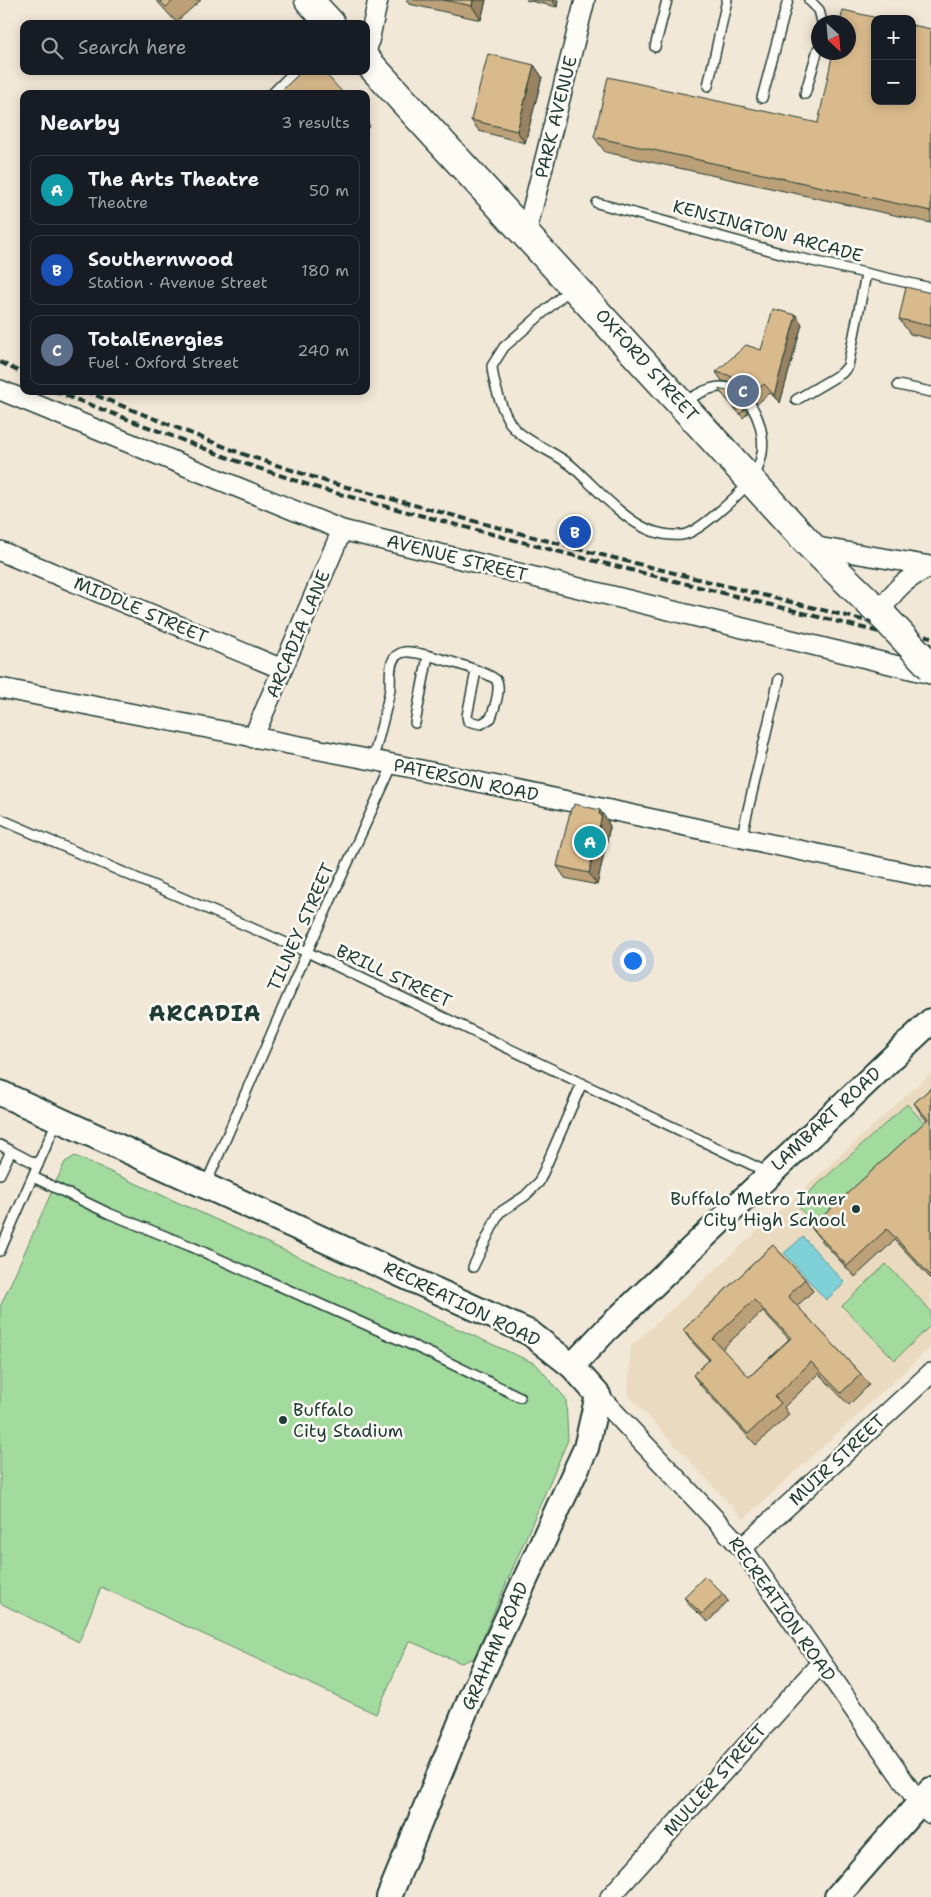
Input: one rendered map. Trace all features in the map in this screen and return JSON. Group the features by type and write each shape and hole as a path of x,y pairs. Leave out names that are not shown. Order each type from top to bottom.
{"main road":[{"path":"308,0 327,20"},
{"name":"OXFORD STREET","path":"370,64 574,285 810,546 882,615 931,666"}],"street":[{"path":"370,37 378,0"},
{"name":"PARK AVENUE","path":"526,234 585,0"},
{"name":"AVENUE STREET","path":"0,390 342,530 931,674"},
{"name":"ARCADIA LANE","path":"253,738 342,530"},
{"path":"810,546 931,566"},
{"name":"MIDDLE STREET","path":"0,550 282,670"},
{"path":"882,615 898,586 913,575 931,566"},
{"name":"PATERSON ROAD","path":"0,688 393,764 931,878"},
{"name":"LAMBART ROAD","path":"572,1366 770,1173 931,1021"},
{"name":"RECREATION ROAD","path":"0,1093 530,1333 572,1366 742,1548 821,1663 927,1802"},
{"name":"MUIR STREET","path":"742,1548 931,1373"},
{"name":"GRAHAM ROAD","path":"389,1897 471,1697 586,1448 598,1394"},
{"name":"MULLER STREET","path":"610,1897 821,1663"},
{"path":"836,1897 927,1802"}],"lane":[{"path":"655,46 666,0"},
{"path":"708,86 727,0"},
{"path":"762,98 788,0"},
{"path":"809,0 819,10 820,15"},
{"path":"805,94 815,60"},
{"path":"276,90 291,75"},
{"name":"KENSINGTON ARCADE","path":"597,203 799,258 931,288"},
{"path":"796,400 842,373 848,366 866,274"},
{"path":"574,285 504,348 492,366 495,389 513,426 562,457 630,519 650,530 666,534 684,535 703,524 752,481 763,449 758,419 747,402 738,393 723,386 706,390 681,403"},
{"path":"898,385 931,392"},
{"path":"373,760 390,689 392,662 403,652 428,656 476,670 494,676 498,688 491,718 481,724 468,721 467,716 476,670"},
{"path":"415,723 428,656"},
{"path":"741,839 779,678"},
{"name":"TILNEY STREET","path":"205,1187 307,952 393,764"},
{"name":"BRILL STREET","path":"0,819 307,952 770,1173"},
{"path":"473,1267 499,1214 525,1196 539,1182 582,1084"},
{"path":"0,1251 58,1120"},
{"path":"0,1145 38,1165"},
{"path":"0,1174 11,1151"},
{"path":"33,1177 108,1213 190,1246 428,1352 520,1397"}],"shaded area":[{"name":"Buffalo Metro Inner City High School","path":"931,1073 931,1347 744,1519 628,1395 631,1346"}],"green space":[{"path":"907,1104 931,1131 823,1234 796,1204"},
{"name":"Buffalo City Stadium","path":"75,1156 536,1364 566,1399 568,1440 474,1658 461,1663 409,1641 376,1714 101,1587 79,1642 0,1603 0,1307 65,1162"},
{"path":"886,1264 931,1311 931,1325 895,1360 842,1306"}],"water":[{"path":"803,1237 845,1283 826,1300 784,1253"}],"building":[{"path":"159,0 174,0 166,7"},
{"path":"444,0 473,0 472,6"},
{"path":"843,10 871,16 871,105 916,105 916,26 931,29 931,211 594,137 608,77 818,123 831,60 856,60 856,15 842,15"},
{"path":"488,54 534,65 517,131 471,120"},
{"path":"298,75 327,75 340,90 282,90"},
{"path":"906,287 931,293 931,326 899,319"},
{"path":"773,309 796,315 774,395 764,384 751,396 739,381 728,375 716,372 746,345 761,350"},
{"path":"718,389 727,391 745,409 740,414"},
{"path":"574,804 600,810 599,814 602,815 589,873 557,866 571,808 573,808"},
{"path":"931,1088 931,1276 887,1229 847,1266 811,1227 928,1119 914,1103"},
{"path":"773,1245 805,1279 788,1296 861,1374 841,1393 811,1362 775,1397 781,1403 748,1434 693,1375 710,1359 683,1330","holes":["754,1300 791,1338 749,1377 713,1339"]},
{"path":"705,1576 723,1594 702,1614 684,1597"}],"railway":[{"path":"0,362 20,372"},
{"path":"64,395 237,461 324,490 583,558 931,645"},
{"path":"95,395 240,453 328,482 586,551 931,637"}],"place":[{"name":"TotalEnergies","path":"743,391"},
{"name":"Southernwood","path":"575,532"},
{"name":"The Arts Theatre","path":"590,842"},
{"name":"Buffalo Metro Inner City High School","path":"856,1209"},
{"name":"Buffalo City Stadium","path":"283,1420"}],"district":[{"name":"ARCADIA","path":"205,1013"}]}
